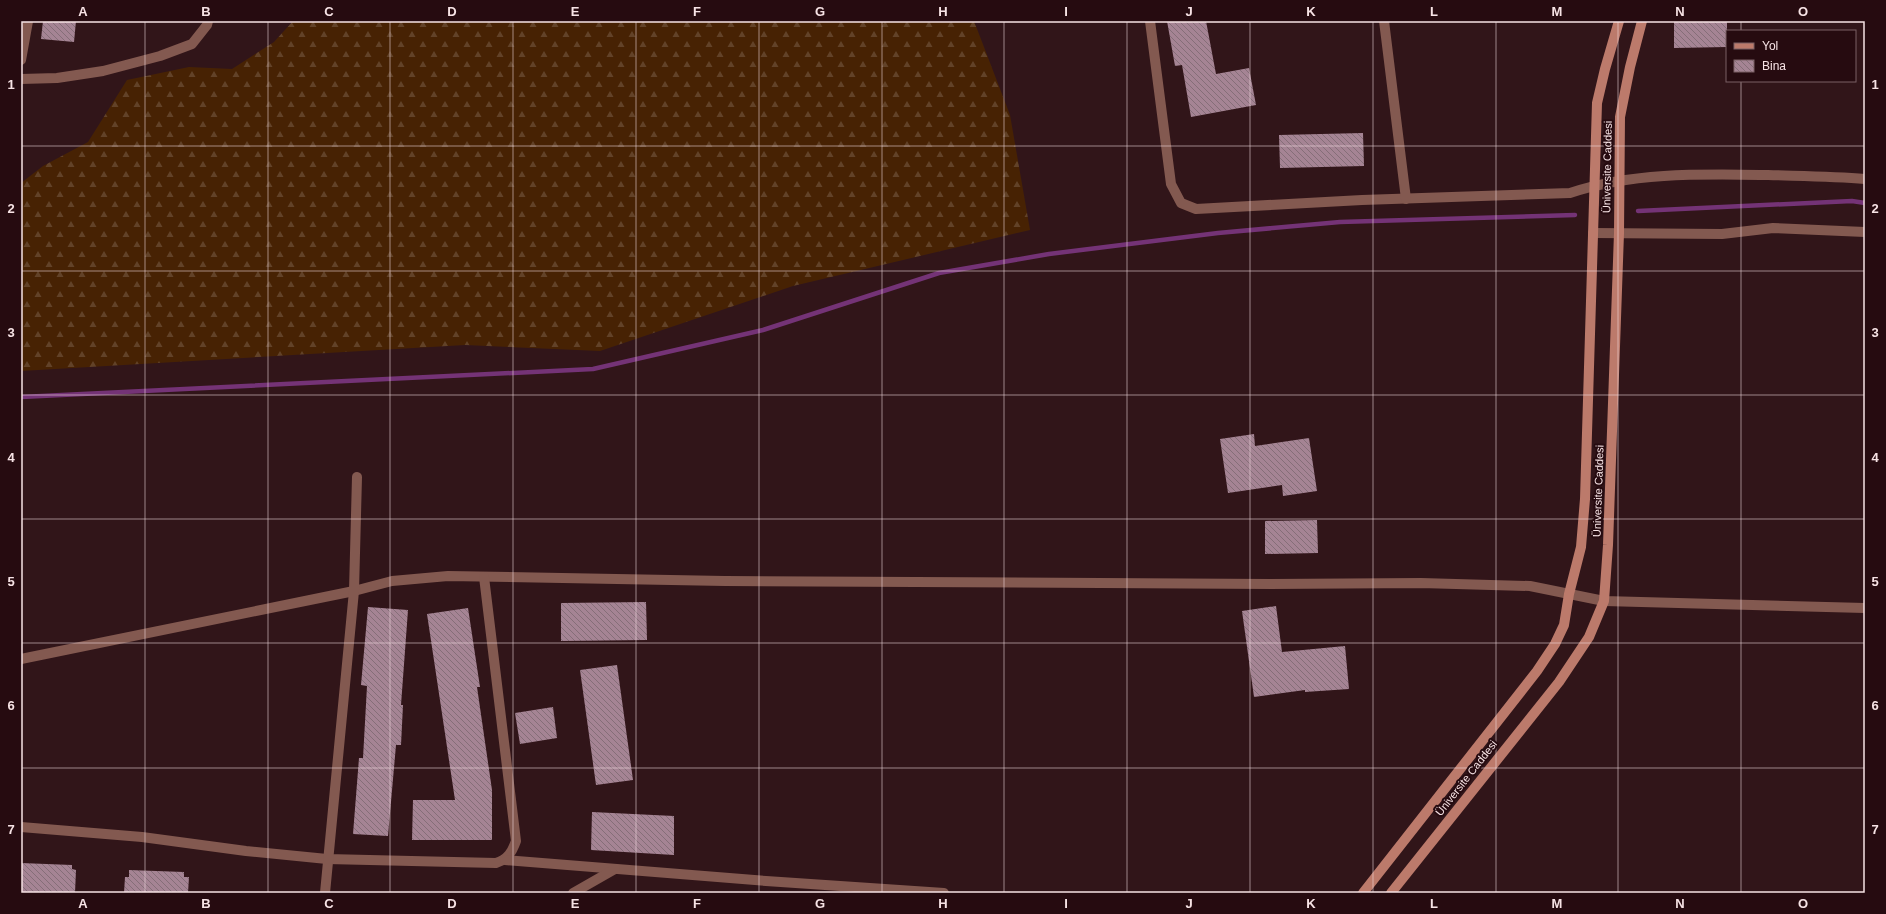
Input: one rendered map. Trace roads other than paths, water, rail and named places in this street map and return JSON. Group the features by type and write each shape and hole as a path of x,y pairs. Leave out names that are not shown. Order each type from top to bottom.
{"main road":[{"path":"1363,893 1537,671 1555,644 1564,625 1569,594 1581,547 1585,499 1597,103 1619,21"},
{"name":"Üniversite Caddesi","path":"1390,893 1563,676 1589,637 1604,601 1608,545 1619,233 1618,180 1620,117 1630,67 1642,21"}],"street":[{"path":"21,60 28,21"},
{"path":"21,79 57,78 103,72 160,56 192,44 207,25 208,21"},
{"path":"1150,21 1171,184 1181,204 1196,209 1570,193 1594,185 1618,180 1672,176 1750,175 1845,177 1865,179"},
{"path":"1384,21 1406,199"},
{"path":"1593,233 1722,234 1773,228 1865,232"},
{"path":"324,893 354,591 357,477"},
{"path":"21,659 354,591 392,581 448,576 725,581 1270,584 1421,583 1530,586 1604,601 1865,608"},
{"path":"484,577 516,840 513,851 505,860"},
{"path":"21,827 142,837 246,851 327,859 496,862 505,860 944,893"},
{"path":"573,893 615,869"}],"waterway":[{"path":"1638,211 1852,201 1865,203"},
{"path":"21,397 593,369 763,330 939,273 1049,254 1218,233 1340,222 1575,215"}]}
